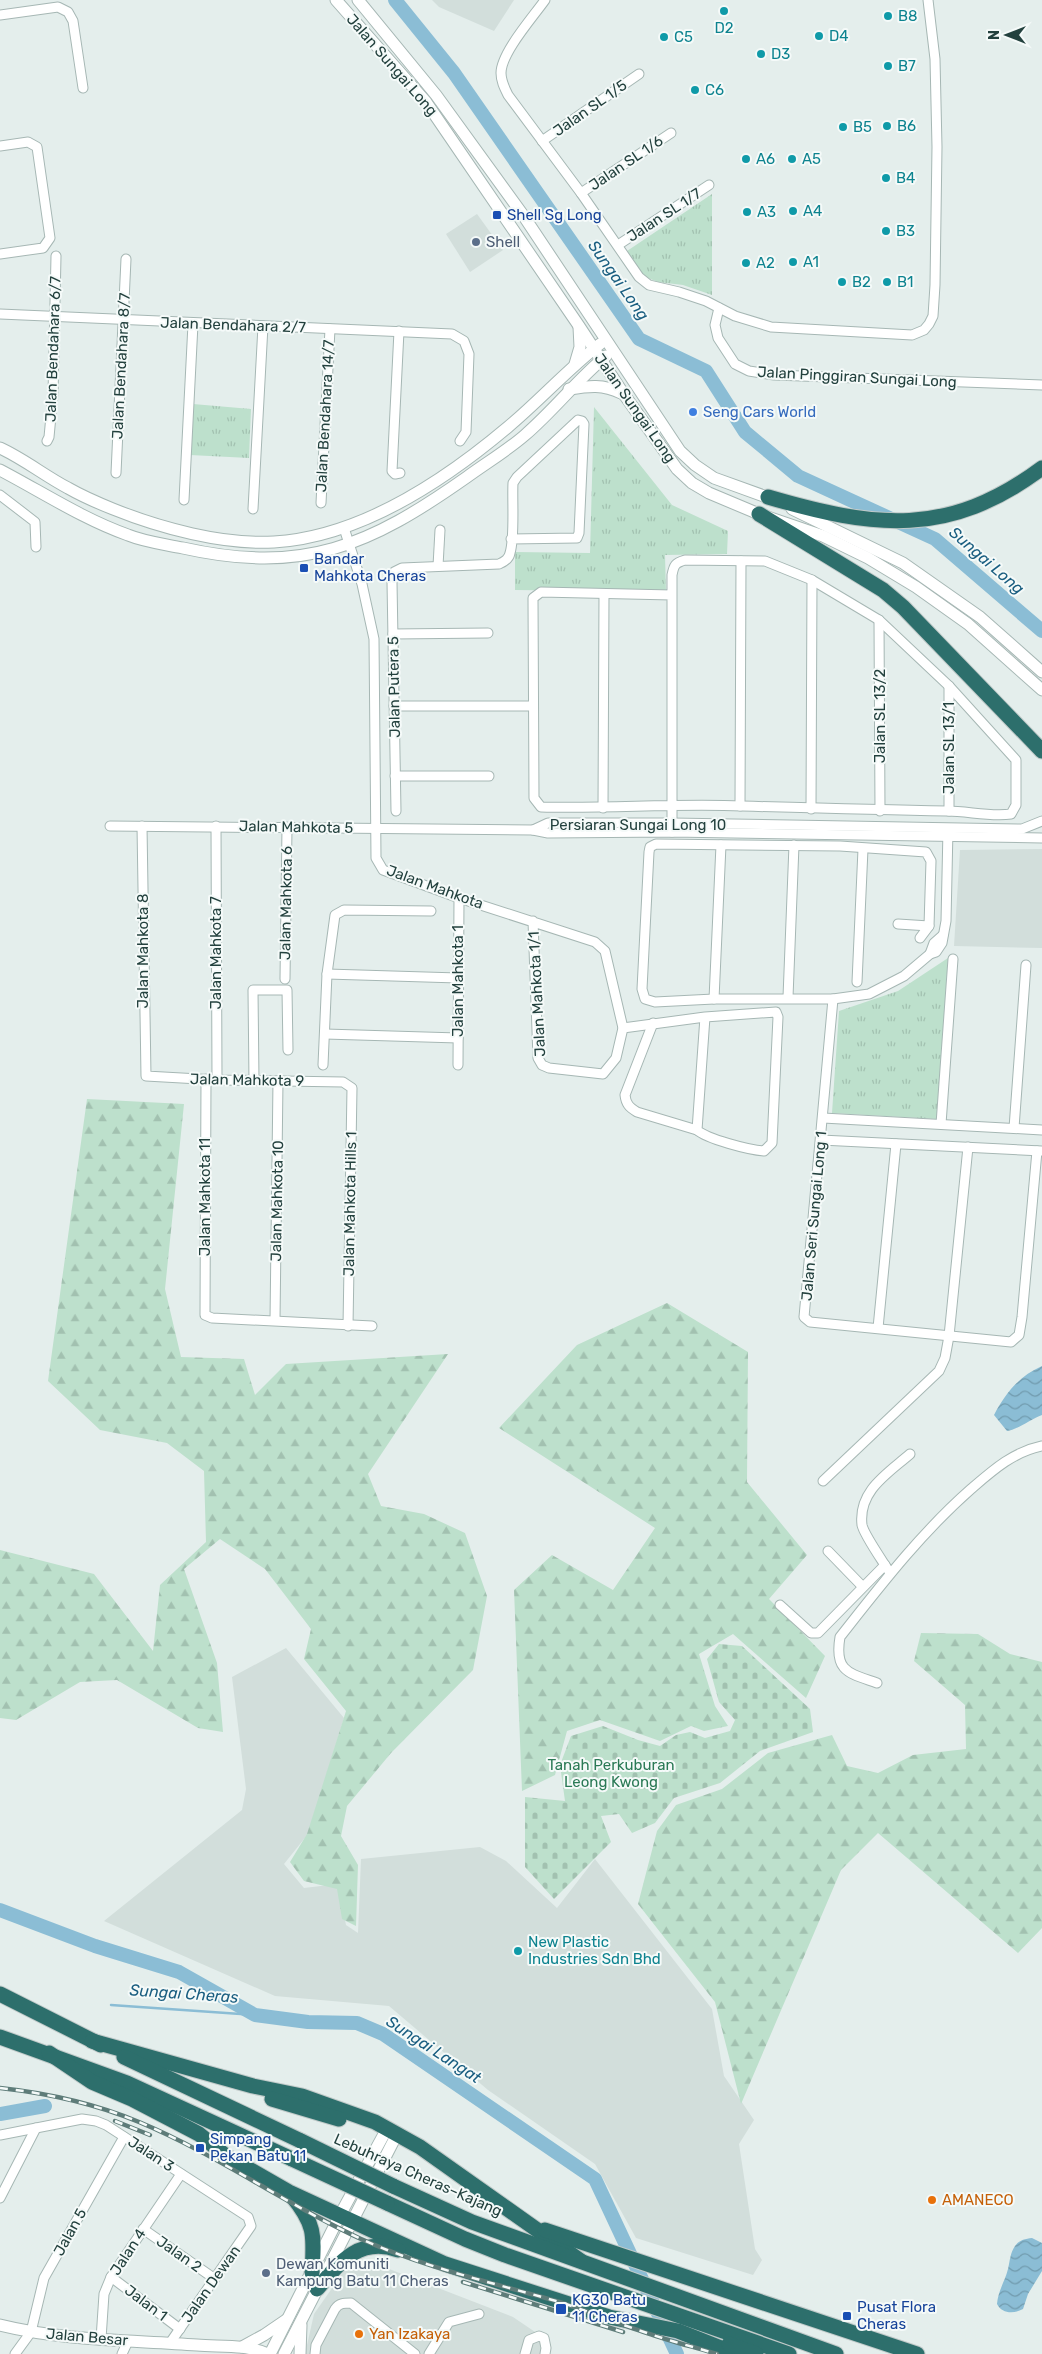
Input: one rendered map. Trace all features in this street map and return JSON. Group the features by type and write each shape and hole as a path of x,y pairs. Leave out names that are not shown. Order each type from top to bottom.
{"highway":[{"path":"768,497 825,513 890,521 935,518 987,502 1019,485 1042,468"},
{"path":"760,514 883,590 904,607 1042,751"},
{"name":"Lebuhraya Cheras–Kajang","path":"0,1994 92,2041 472,2222 836,2354"},
{"path":"0,2037 127,2082 464,2239 600,2289 681,2326 736,2354"},
{"path":"92,2041 253,2086 302,2096 351,2113 405,2137 536,2227 581,2261"},
{"path":"49,2053 92,2082 132,2099 198,2134 226,2156 289,2192 445,2264"},
{"path":"194,2070 265,2097 338,2119 388,2138 414,2152 434,2158"},
{"path":"289,2192 311,2222 313,2235 312,2273"},
{"path":"536,2227 917,2354"},
{"path":"317,2289 338,2264 356,2251 376,2246 387,2246 424,2260 789,2354"},
{"path":"505,2255 534,2272 609,2309"},
{"path":"681,2326 756,2354"}],"street":[{"name":"Jalan Sungai Long","path":"336,0 431,99 622,394 677,469 692,483 760,514 823,536 868,558 916,587 968,624 1042,690"},
{"name":"Jalan Sungai Long","path":"358,0 431,99 523,215 680,451 695,465 714,478 768,497 903,563 980,618 1042,672"},
{"path":"544,0 506,56 501,70 501,81 508,95 581,193 639,277 649,285 679,292 771,327 912,334 919,333 929,324 933,316 935,285 937,147 933,31 928,0"},
{"path":"0,15 58,7 68,12 73,21 83,88"},
{"name":"Jalan SL 1/5","path":"542,141 639,74"},
{"name":"Jalan SL 1/6","path":"581,193 671,133"},
{"path":"0,146 28,142 37,147 50,238 43,248 0,254"},
{"name":"Jalan SL 1/7","path":"618,245 710,185"},
{"name":"Jalan Bendahara 6/7","path":"47,441 53,395 56,256"},
{"name":"Jalan Bendahara 8/7","path":"116,474 126,259"},
{"name":"Jalan Pinggiran Sungai Long","path":"720,308 715,325 718,338 735,364 749,371 784,376 1042,385"},
{"name":"Jalan Bendahara 2/7","path":"0,314 452,334 464,341 469,354 466,423 464,437 460,441"},
{"path":"184,500 193,324"},
{"path":"253,509 262,326"},
{"path":"575,364 580,347 579,326"},
{"name":"Jalan Bendahara 14/7","path":"320,503 330,329"},
{"path":"399,332 392,471 395,474 400,474"},
{"path":"0,448 68,488 112,509 187,532 247,542 274,542 312,537 344,528 376,514 430,485 507,428 575,364 606,339"},
{"path":"0,470 91,519 128,535 152,542 209,554 284,559 317,554 350,544 398,522 451,488 525,435 569,389 613,350"},
{"path":"569,389 608,386 622,394"},
{"path":"440,530 438,566 500,564 510,554 513,483 578,420 582,421 584,424 579,532 577,538 512,539"},
{"path":"0,495 33,518 37,526 36,547"},
{"name":"Jalan Mahkota","path":"344,528 362,584 374,639 376,858 383,870 459,898 594,942 605,951 623,1028 616,1058 603,1074"},
{"path":"740,561 740,806"},
{"path":"672,595 540,592 533,598 534,798 541,807 603,808 671,805 740,806 880,811 949,811 1002,815 1011,814 1016,805 1016,760 949,686 879,620 812,580 765,561 677,562 672,575 672,595 671,805 672,828"},
{"name":"Jalan Putera 5","path":"396,811 392,582 394,572 402,568 438,566"},
{"path":"810,809 812,580"},
{"path":"603,808 604,594"},
{"name":"Jalan SL 13/2","path":"879,620 880,811"},
{"path":"393,634 488,633"},
{"name":"Jalan SL 13/1","path":"949,686 949,811"},
{"path":"375,706 533,706"},
{"path":"1029,737 1042,756"},
{"path":"395,776 489,776"},
{"name":"Persiaran Sungai Long 10","path":"948,833 1022,829 1042,821"},
{"path":"110,826 216,826"},
{"name":"Jalan Mahkota 8","path":"142,826 146,1076"},
{"name":"Jalan Mahkota 5","path":"216,826 533,830"},
{"name":"Jalan Mahkota 7","path":"216,826 217,1080"},
{"name":"Jalan Mahkota 6","path":"285,979 287,827"},
{"name":"Persiaran Sungai Long 10","path":"533,830 548,833 672,828 948,833 1042,838"},
{"path":"920,938 929,926 931,861 926,852 794,845 656,844 650,847 642,989 645,999 655,1002 788,997 833,998 869,994 904,976 930,954 934,943 942,934 946,921 948,833"},
{"path":"714,999 721,845"},
{"path":"788,997 794,845"},
{"path":"857,982 863,849"},
{"name":"Jalan Mahkota 1","path":"458,1065 459,898"},
{"path":"323,1065 327,974 335,914 344,910 431,911"},
{"name":"Jalan Mahkota 1/1","path":"533,921 538,1058 542,1065 549,1068 603,1074"},
{"path":"898,924 929,926"},
{"path":"941,1124 954,959"},
{"path":"1014,1128 1026,965"},
{"path":"327,974 458,978"},
{"path":"254,1081 252,990 287,990 288,1050"},
{"name":"Jalan Seri Sungai Long 1","path":"833,998 804,1317 810,1322 1012,1342 1019,1335 1040,1151"},
{"path":"623,1028 653,1023 705,1017 774,1011 778,1014 772,1143 764,1151 752,1150 697,1130 637,1112 630,1108 626,1102 626,1095 653,1023"},
{"path":"697,1130 705,1017"},
{"path":"325,1034 458,1038"},
{"name":"Jalan Mahkota 9","path":"146,1076 217,1080 343,1082 348,1084"},
{"name":"Jalan Mahkota 11","path":"206,1079 206,1315 212,1318 275,1320"},
{"name":"Jalan Mahkota 10","path":"275,1320 278,1081"},
{"name":"Jalan Mahkota Hills 1","path":"348,1084 352,1088 348,1326"},
{"name":"Jalan Seri Sungai Long 1","path":"823,1118 1042,1130"},
{"path":"821,1140 1040,1151"},
{"path":"878,1328 896,1144"},
{"path":"823,1481 940,1371 945,1358 949,1336 968,1147"},
{"path":"275,1320 372,1326"},
{"path":"878,1683 853,1674 843,1668 837,1654 840,1637 888,1569 945,1512 1007,1460 1042,1446"},
{"path":"888,1569 862,1527 864,1499 875,1485 910,1454"},
{"path":"828,1551 862,1586"},
{"path":"780,1605 811,1633 818,1633 862,1586 888,1569"},
{"name":"Jalan 3","path":"0,2135 89,2119 106,2125 248,2217 251,2226"},
{"path":"0,2198 36,2128"},
{"name":"Jalan 5","path":"31,2332 44,2278 124,2137"},
{"path":"284,2354 312,2273 346,2218 388,2138"},
{"name":"Jalan 4","path":"101,2339 104,2294 111,2277 181,2174"},
{"path":"269,2354 317,2289 346,2218"},
{"name":"Jalan Dewan","path":"170,2343 251,2226"},
{"name":"Jalan 2","path":"143,2229 215,2279"},
{"name":"Jalan 1","path":"111,2277 180,2329"},
{"path":"300,2341 316,2350 338,2305 351,2304 415,2354"},
{"path":"429,2354 449,2322 479,2314"},
{"path":"296,2316 300,2354"},
{"path":"242,2349 296,2316"},
{"name":"Jalan Besar","path":"0,2325 31,2332 170,2343 207,2350 242,2349 269,2354"},
{"path":"14,2354 31,2332"},
{"path":"525,2354 529,2340 539,2336 544,2338 545,2354"},
{"path":"122,2354 128,2340"}],"shaded area":[{"path":"432,0 514,0 494,31 439,7"},
{"path":"477,214 503,250 470,272 446,234"},
{"path":"1042,849 1042,948 954,946 960,850"},
{"path":"286,1648 344,1718 308,1834 284,1864 304,1888 338,1884 346,1925 358,1933 361,1859 480,1847 506,1861 557,1908 595,1859 712,2009 724,2076 754,2120 739,2144 755,2249 762,2260 753,2275 636,2238 595,2164 488,2090 389,2006 275,1996 104,1921 242,1810 246,1789 232,1677"},
{"path":"384,2267 513,2317 544,2338 548,2354 305,2354 314,2314 344,2271"}],"green space":[{"path":"712,194 712,295 683,285 658,282 643,276 627,251"},
{"path":"193,404 251,409 249,458 190,455"},
{"path":"594,407 672,505 728,531 727,554 665,555 666,592 515,590 515,552 590,553"},
{"path":"948,958 937,1119 832,1113 839,1011 898,991"},
{"path":"87,1099 184,1104 165,1289 181,1357 244,1359 255,1395 286,1364 448,1354 368,1474 381,1506 424,1514 465,1533 487,1596 473,1670 391,1753 347,1806 341,1836 358,1865 356,1926 342,1919 337,1889 304,1881 290,1862 307,1834 346,1711 304,1659 311,1629 265,1569 220,1539 184,1569 217,1663 223,1732 198,1728 117,1680 80,1682 16,1720 0,1718 0,1550 94,1574 153,1651 160,1585 206,1542 204,1471 167,1443 100,1430 48,1381"},
{"path":"667,1303 748,1352 747,1482 807,1555 769,1599 825,1656 806,1698 733,1634 699,1654 715,1706 728,1726 704,1731 691,1726 660,1741 600,1720 567,1731 555,1775 522,1791 514,1590 552,1555 613,1590 655,1528 499,1428 577,1345"},
{"path":"921,1633 978,1634 1010,1654 1042,1662 1042,1928 1018,1953 878,1833 841,1870 741,2104 715,2002 638,1904 657,1831 676,1805 722,1789 768,1753 832,1735 847,1766 878,1773 913,1755 966,1749 965,1705 914,1661"},
{"name":"Tanah Perkuburan Leong Kwong","path":"719,1644 742,1646 810,1709 813,1732 760,1751 720,1783 674,1798 655,1823 632,1833 619,1814 601,1816 611,1842 554,1899 525,1867 525,1797 565,1801 560,1765 571,1736 603,1726 638,1740 660,1746 676,1735 690,1732 705,1738 730,1731 735,1720 719,1702 707,1659"}],"water":[{"path":"1042,1366 1042,1415 1015,1429 1007,1431 994,1415 1014,1386 1026,1375"},
{"path":"1032,2238 1042,2243 1042,2271 1028,2294 1023,2309 1016,2312 1002,2310 997,2304 1012,2251 1018,2242"}],"waterway":[{"name":"Sungai Long","path":"395,0 454,73 639,339 706,371 745,432 798,476 935,539 1042,631"},
{"name":"Sungai Langat","path":"0,1910 95,1946 179,1972 255,2015 308,2022 357,2023 383,2034 595,2179 677,2354"},
{"name":"Sungai Cheras","path":"111,2005 255,2015"},
{"name":"Sungai Cheras","path":"0,2114 45,2106"}],"railway":[{"path":"0,2088 71,2100 139,2122 195,2149 333,2225 361,2239 408,2258 579,2308 656,2336 717,2354"},
{"path":"115,2121 150,2135"},
{"path":"463,2282 623,2332"}],"place":[{"name":"D2","path":"724,11"},
{"name":"B8","path":"888,16"},
{"name":"D4","path":"819,36"},
{"name":"C5","path":"664,37"},
{"name":"D3","path":"761,54"},
{"name":"B7","path":"888,66"},
{"name":"C6","path":"695,90"},
{"name":"B6","path":"887,126"},
{"name":"B5","path":"843,127"},
{"name":"A6","path":"746,159"},
{"name":"A5","path":"792,159"},
{"name":"B4","path":"886,178"},
{"name":"A4","path":"793,211"},
{"name":"A3","path":"747,212"},
{"name":"Shell Sg Long","path":"497,215"},
{"name":"B3","path":"886,231"},
{"name":"Shell","path":"476,242"},
{"name":"A1","path":"793,262"},
{"name":"A2","path":"746,263"},
{"name":"B2","path":"842,282"},
{"name":"B1","path":"887,282"},
{"name":"Seng Cars World","path":"693,412"},
{"name":"Bandar Mahkota Cheras","path":"304,568"},
{"name":"New Plastic Industries Sdn Bhd","path":"518,1951"},
{"name":"Simpang Pekan Batu 11","path":"200,2148"},
{"name":"AMANECO","path":"932,2200"},
{"name":"Dewan Komuniti Kampung Batu 11 Cheras","path":"266,2273"},
{"name":"KG30 Batu 11 Cheras","path":"561,2309"},
{"name":"Pusat Flora Cheras","path":"847,2316"},
{"name":"Yan Izakaya","path":"359,2334"}]}
